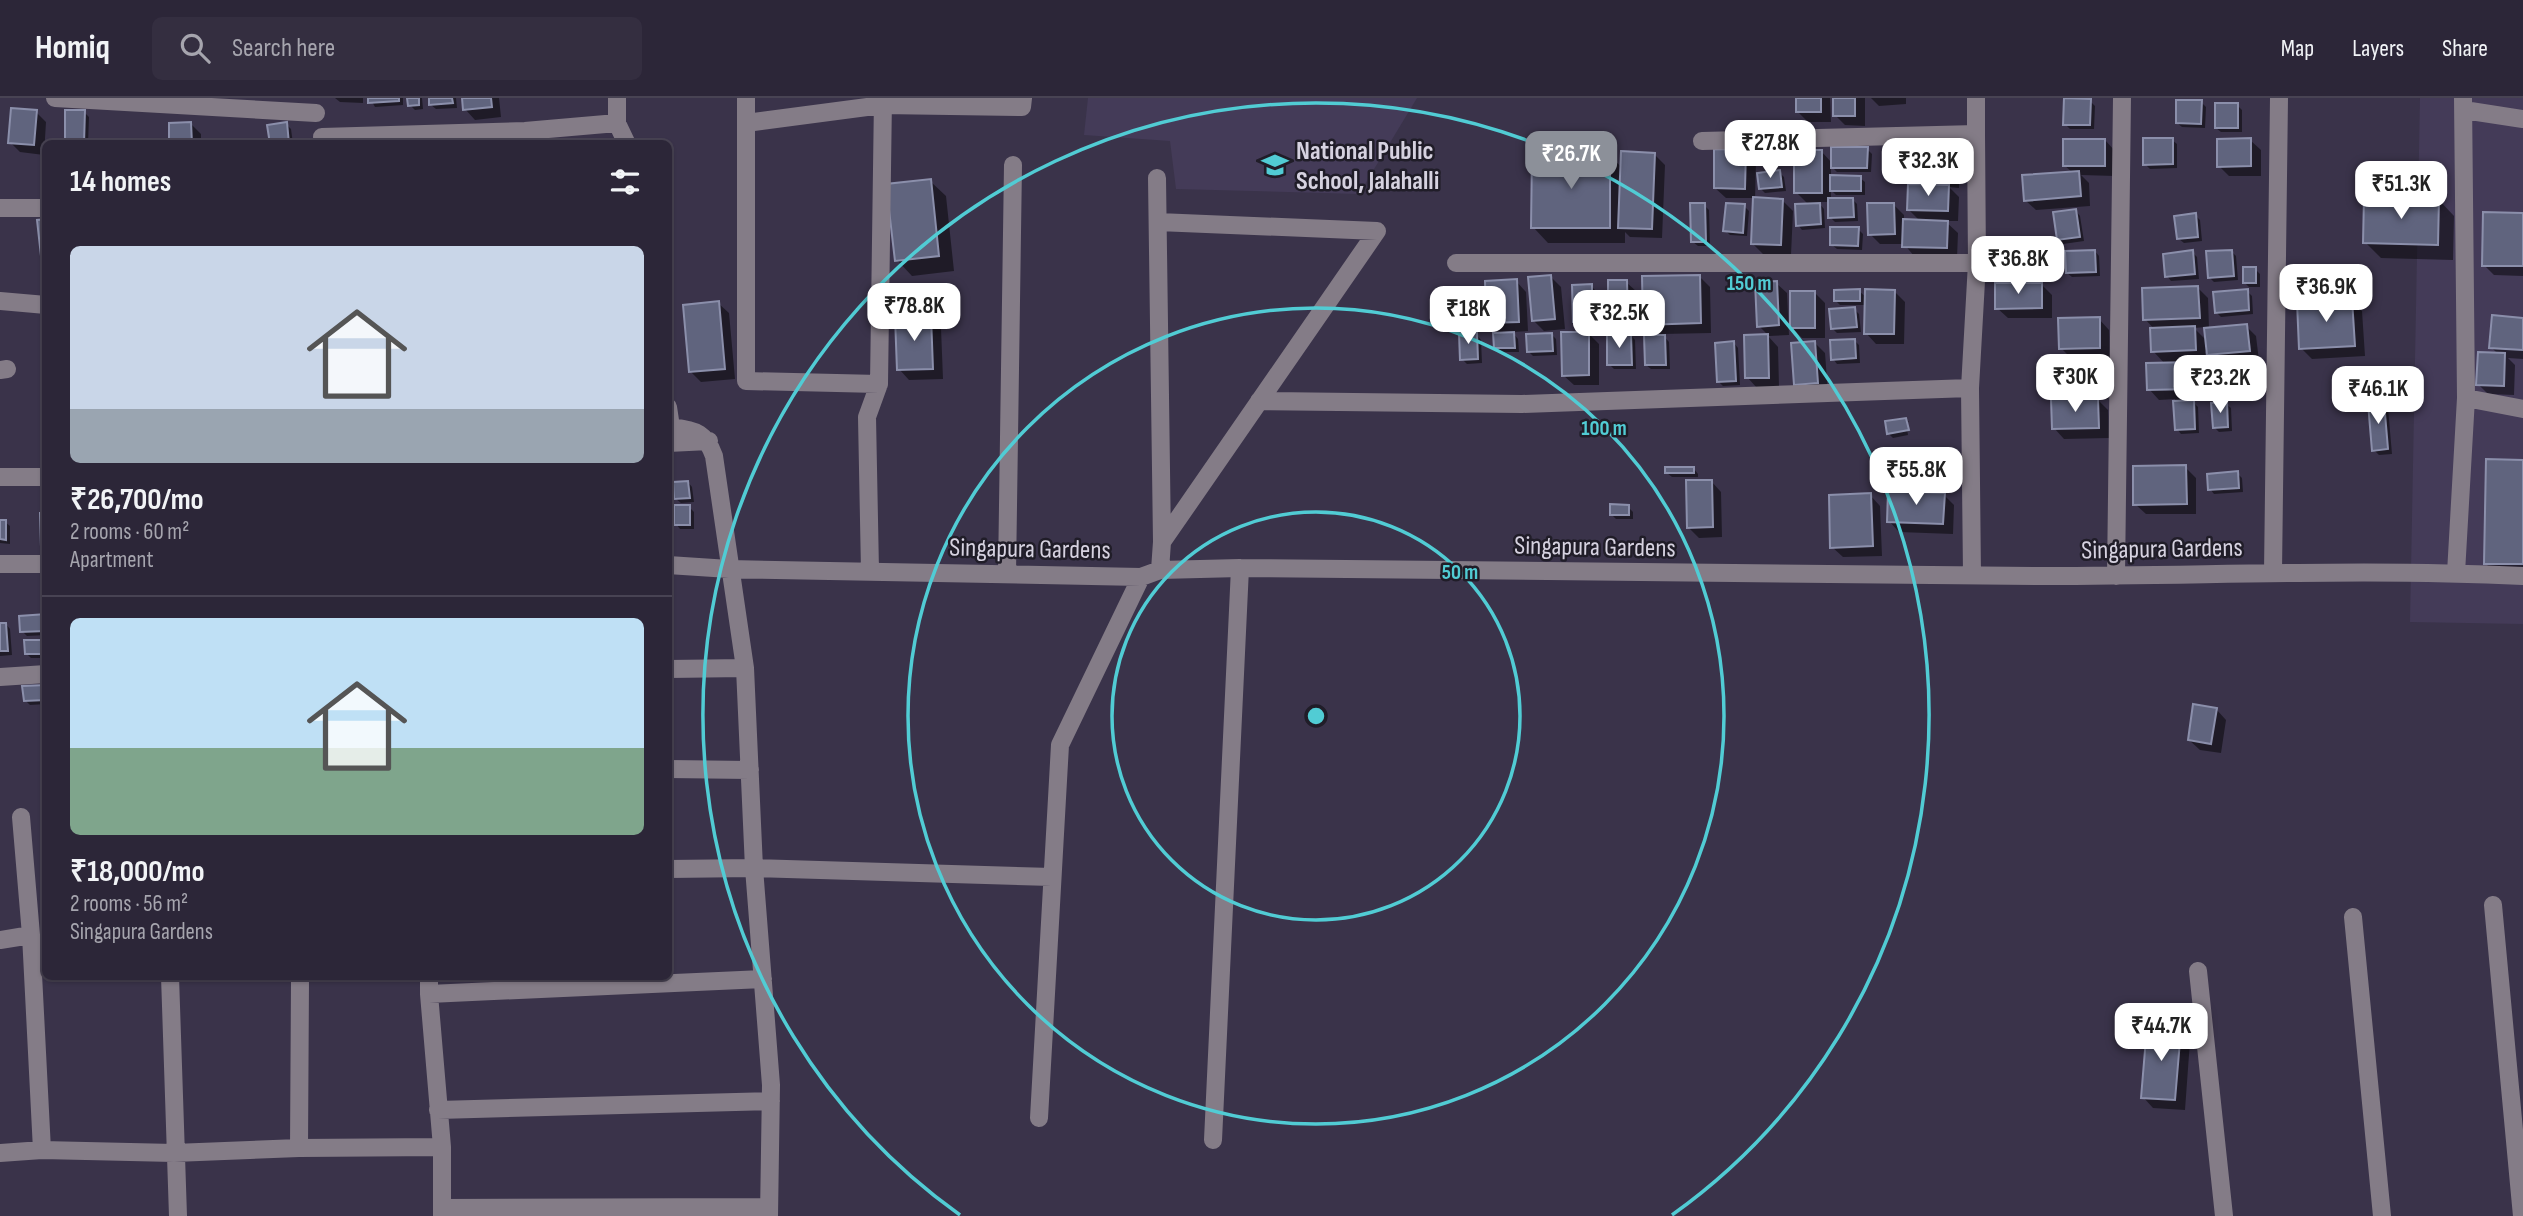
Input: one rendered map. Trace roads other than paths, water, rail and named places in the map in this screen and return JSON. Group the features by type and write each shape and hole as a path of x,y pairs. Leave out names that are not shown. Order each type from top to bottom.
{"street":[{"path":"55,98 314,105 323,140 525,131 617,123"},
{"path":"617,98 617,123 625,140"},
{"path":"746,98 746,381 879,384"},
{"path":"746,123 883,102 1022,107 1023,98"},
{"path":"1972,575 1970,388 1977,264 1976,98"},
{"path":"2116,576 2122,98"},
{"path":"2273,572 2279,98"},
{"path":"870,571 867,417 879,384 883,102"},
{"path":"2456,573 2466,398 2463,104 2523,120"},
{"path":"1702,141 1976,134"},
{"path":"1007,574 1013,165"},
{"path":"1157,178 1162,542 1160,570"},
{"path":"0,208 42,208"},
{"path":"1158,222 1377,230 1162,542"},
{"path":"1456,263 1977,264"},
{"path":"0,301 42,305"},
{"path":"1259,401 1522,404 1970,388"},
{"path":"2466,398 2523,409"},
{"path":"672,426 696,431 709,441 714,456 745,668 754,868 763,979 771,1101 769,1212 442,1212 442,1147 429,986 763,979"},
{"path":"672,443 709,441"},
{"path":"0,477 42,477"},
{"path":"0,564 42,564"},
{"name":"Singapura Gardens","path":"672,565 729,569 1141,577 1160,570 1240,568 2116,576 2273,572 2456,573 2523,576"},
{"path":"1213,1140 1240,568"},
{"path":"1039,1118 1060,745 1141,577"},
{"path":"672,668 745,668"},
{"path":"0,677 42,674"},
{"path":"672,769 750,770"},
{"path":"21,817 31,935 43,1150"},
{"path":"672,869 754,868 1052,877"},
{"path":"2493,905 2522,1216"},
{"path":"2353,917 2382,1216"},
{"path":"0,940 31,935"},
{"path":"2199,971 2224,1216"},
{"path":"170,980 177,1216"},
{"path":"299,1148 300,981"},
{"path":"438,1110 771,1101"},
{"path":"0,1153 43,1150 174,1153 299,1148 442,1147"}],"place":[{"name":"National Public School, Jalahalli","path":"1275,165"}]}
